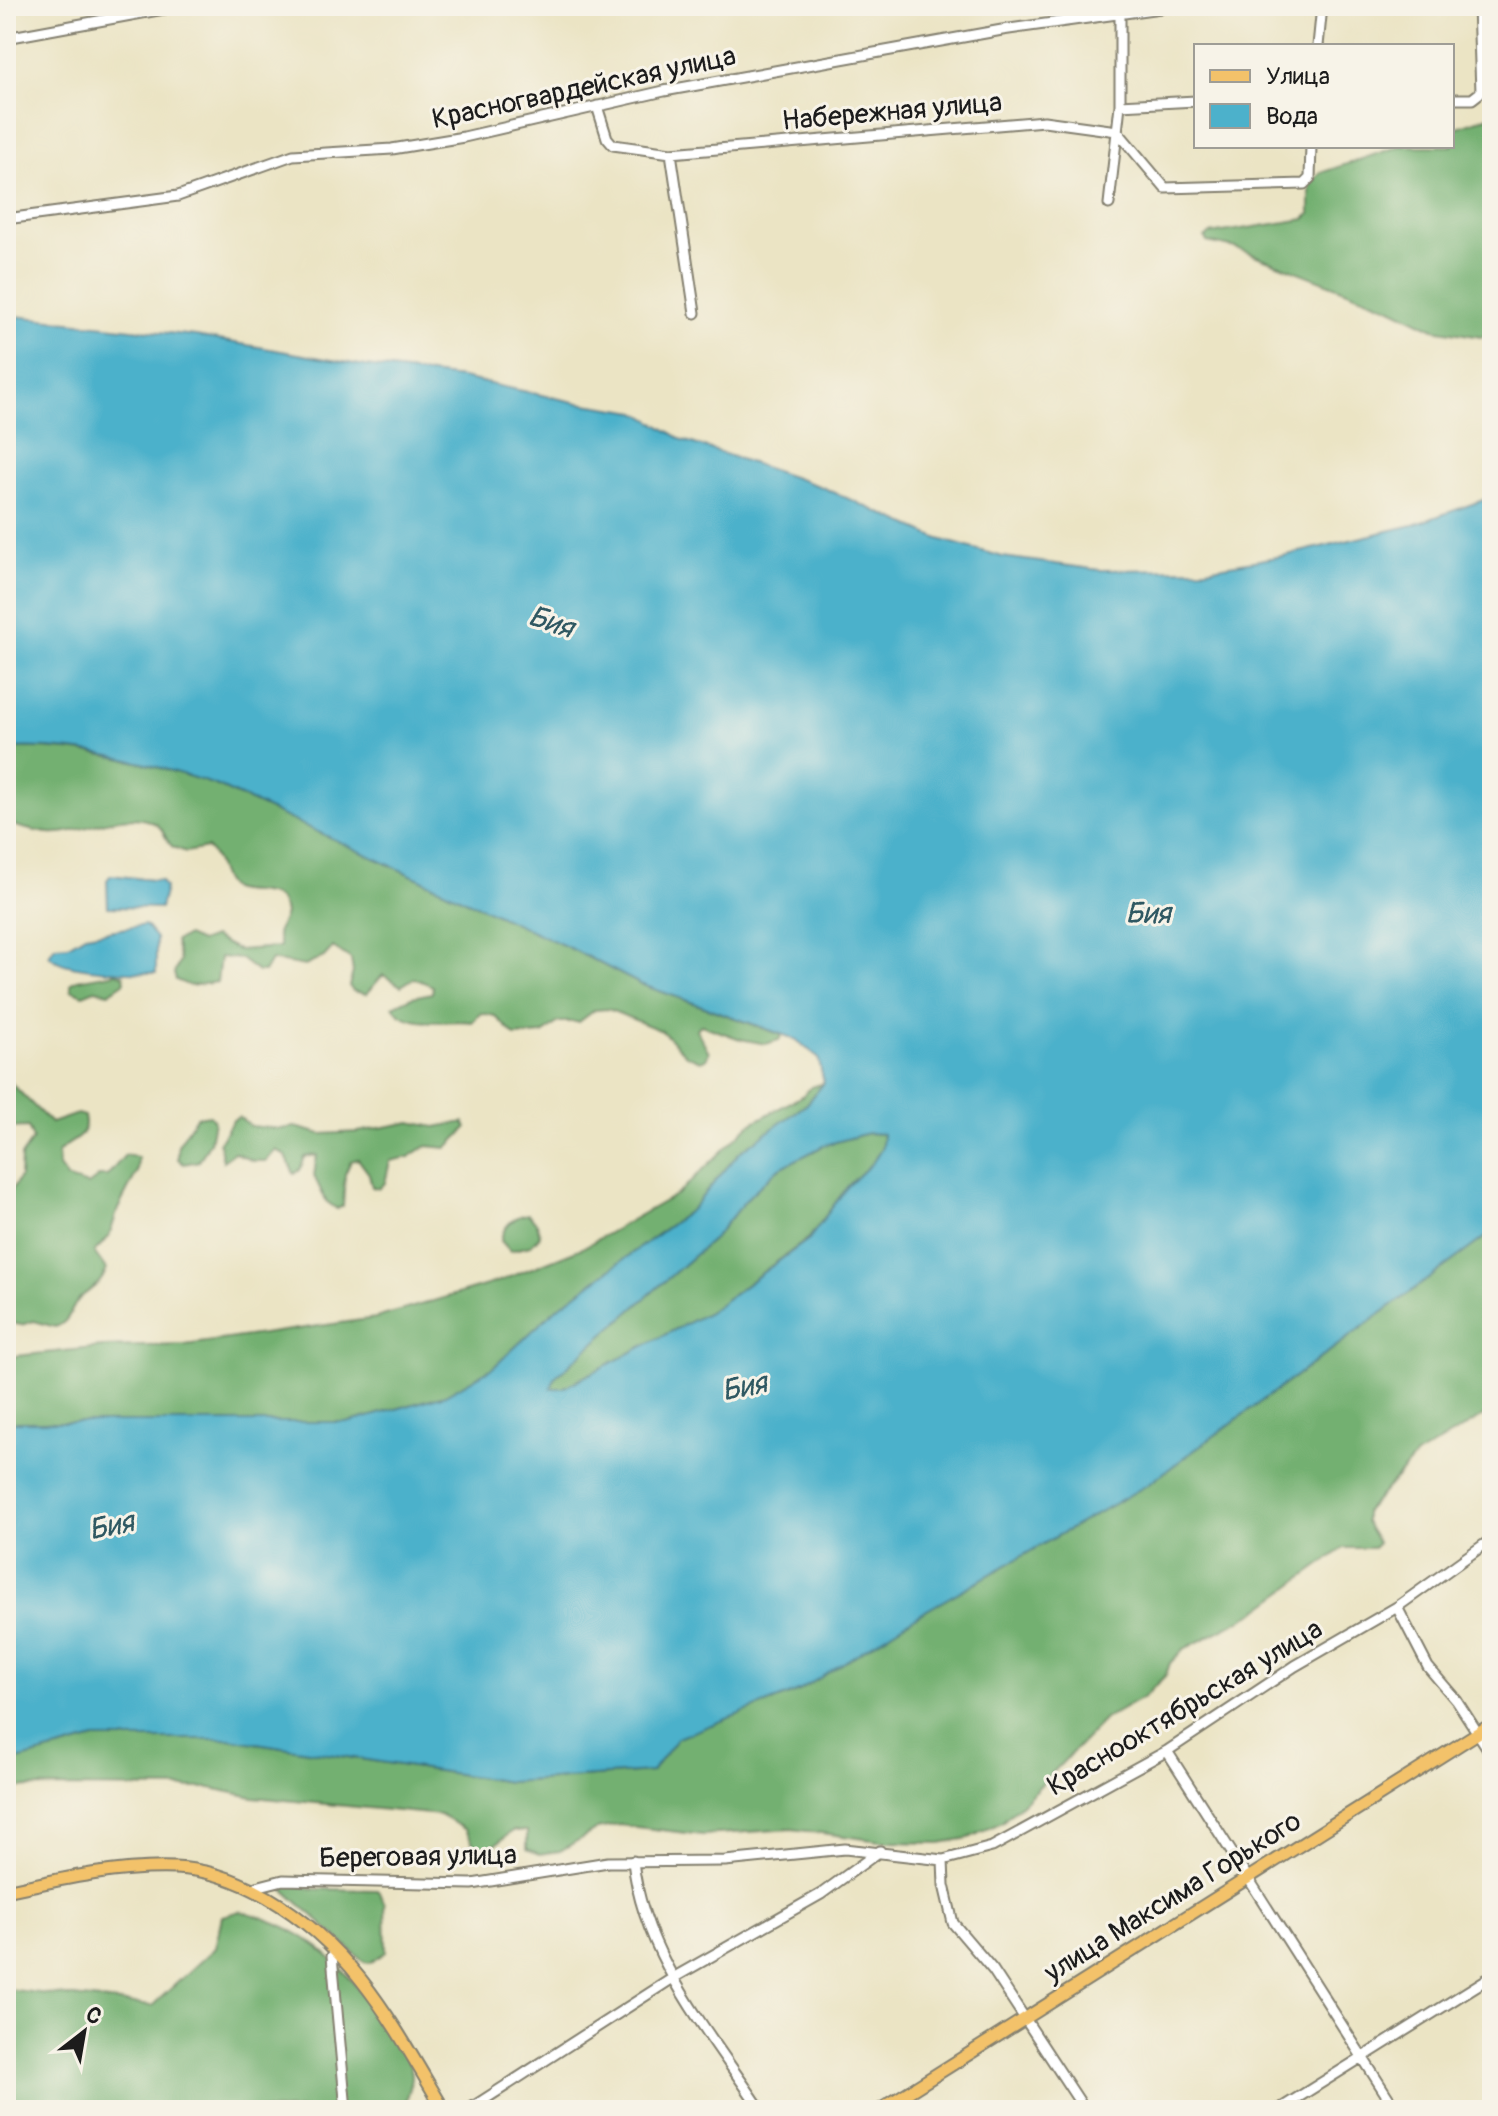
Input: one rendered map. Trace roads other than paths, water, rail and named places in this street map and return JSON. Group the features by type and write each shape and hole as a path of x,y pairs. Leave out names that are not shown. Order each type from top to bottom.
{"main road":[{"name":"улица Максима Горького","path":"880,2110 1492,1724"},
{"path":"6,1891 109,1871 177,1868 221,1875 252,1888 313,1927 361,1977 404,2040 444,2110"}],"street":[{"path":"6,38 180,6"},
{"name":"Красногвардейская улица","path":"6,219 178,196 293,155 392,149 464,137 597,106 1002,30 1120,11 1175,6"},
{"path":"1318,44 1322,6"},
{"path":"1454,99 1472,99 1481,92 1478,6"},
{"path":"1109,204 1120,105 1120,11"},
{"path":"1120,105 1194,101"},
{"name":"Набережная улица","path":"597,106 607,138 613,145 671,153 1044,121 1117,131"},
{"path":"1117,131 1165,188 1300,185 1307,182 1311,148"},
{"path":"671,153 695,313"},
{"name":"Краснооктябрьская улица","path":"633,1861 725,1861 845,1849 943,1860 1006,1841 1167,1751 1295,1666 1397,1607 1492,1539"},
{"path":"1397,1607 1428,1667 1492,1755"},
{"path":"1167,1751 1396,2110"},
{"path":"468,2110 673,1978 821,1894 880,1851"},
{"path":"943,1860 944,1885 953,1923 993,1970 1085,2110"},
{"path":"633,1861 647,1927 673,1978 761,2110"},
{"name":"Береговая улица","path":"252,1888 283,1880 473,1884 633,1861"},
{"path":"332,1956 346,2110"},
{"path":"1278,2110 1492,1976"}],"water":[{"name":"Бия","path":"6,315 196,336 366,366 462,378 637,412 683,440 822,487 939,539 1003,557 1100,570 1206,569 1283,556 1413,525 1492,497 1492,1232 1147,1485 920,1614 799,1691 677,1738 651,1772 509,1782 230,1739 95,1739 6,1763 6,1422 351,1422 445,1395 494,1367 556,1309 692,1209 740,1152 807,1104 824,1083 818,1057 795,1039 640,984 576,951 218,786 114,756 60,749 6,748","holes":["868,1133 883,1134 882,1147 873,1162 848,1186 809,1239 709,1312 563,1388 551,1388 556,1376 713,1239 750,1195 778,1169 825,1145"]},
{"path":"111,875 161,881 165,888 160,908 108,907 107,880"},
{"path":"145,925 156,938 156,973 82,968 56,961 49,955 55,946 68,945 85,935"}]}
